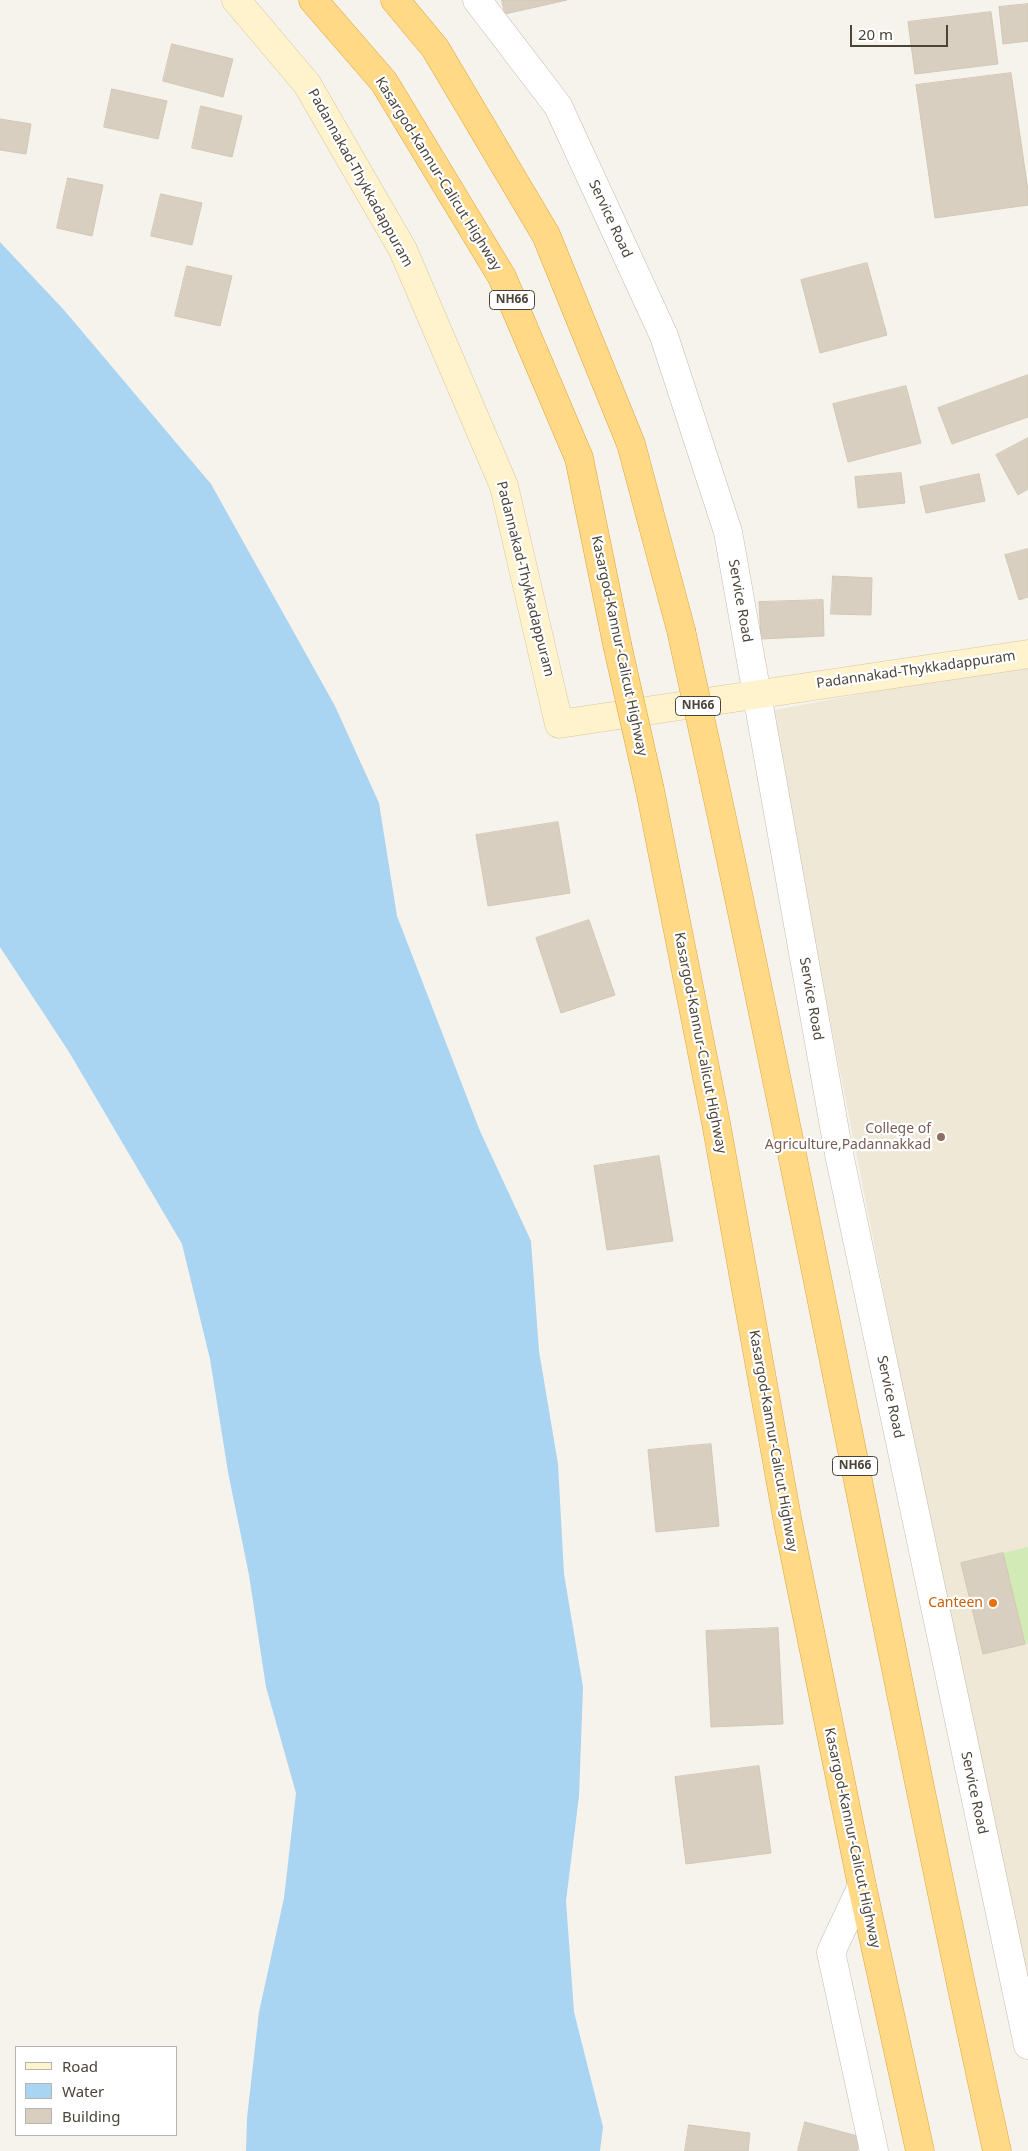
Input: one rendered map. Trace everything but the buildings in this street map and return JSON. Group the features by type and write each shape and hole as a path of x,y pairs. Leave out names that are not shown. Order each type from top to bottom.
{"highway":[{"name":"Kasargod-Kannur-Calicut Highway","path":"313,0 384,82 502,277 579,458 617,644 650,790 716,1123 788,1523 862,1886 920,2151"},
{"name":"NH66","path":"395,0 435,48 546,235 631,444 682,630 754,964 945,1913 997,2151"}],"main road":[{"name":"Padannakad-Thykkadappuram","path":"236,0 306,84 404,250 504,486 559,724 1028,654"}],"street":[{"name":"Service Road","path":"477,0 558,106 664,336 728,532 839,1154 1028,2045"},
{"path":"862,1886 830,1952 874,2151"}],"shaded area":[{"name":"College of Agriculture,Padannakkad","path":"1028,663 1028,1996 937,1563 769,711"}],"green space":[{"path":"1028,1547 1028,1643 1025,1644 1003,1553"}],"water":[{"path":"0,242 64,310 211,484 335,706 379,803 397,916 480,1131 531,1241 539,1351 558,1464 564,1574 583,1687 579,1796 566,1901 574,2012 603,2127 600,2151 246,2151 247,2118 259,2012 284,1898 296,1793 266,1687 249,1575 228,1472 210,1359 182,1244 69,1052 0,947"}],"place":[{"name":"College of Agriculture,Padannakkad","path":"941,1137"},
{"name":"Canteen","path":"993,1603"}]}
